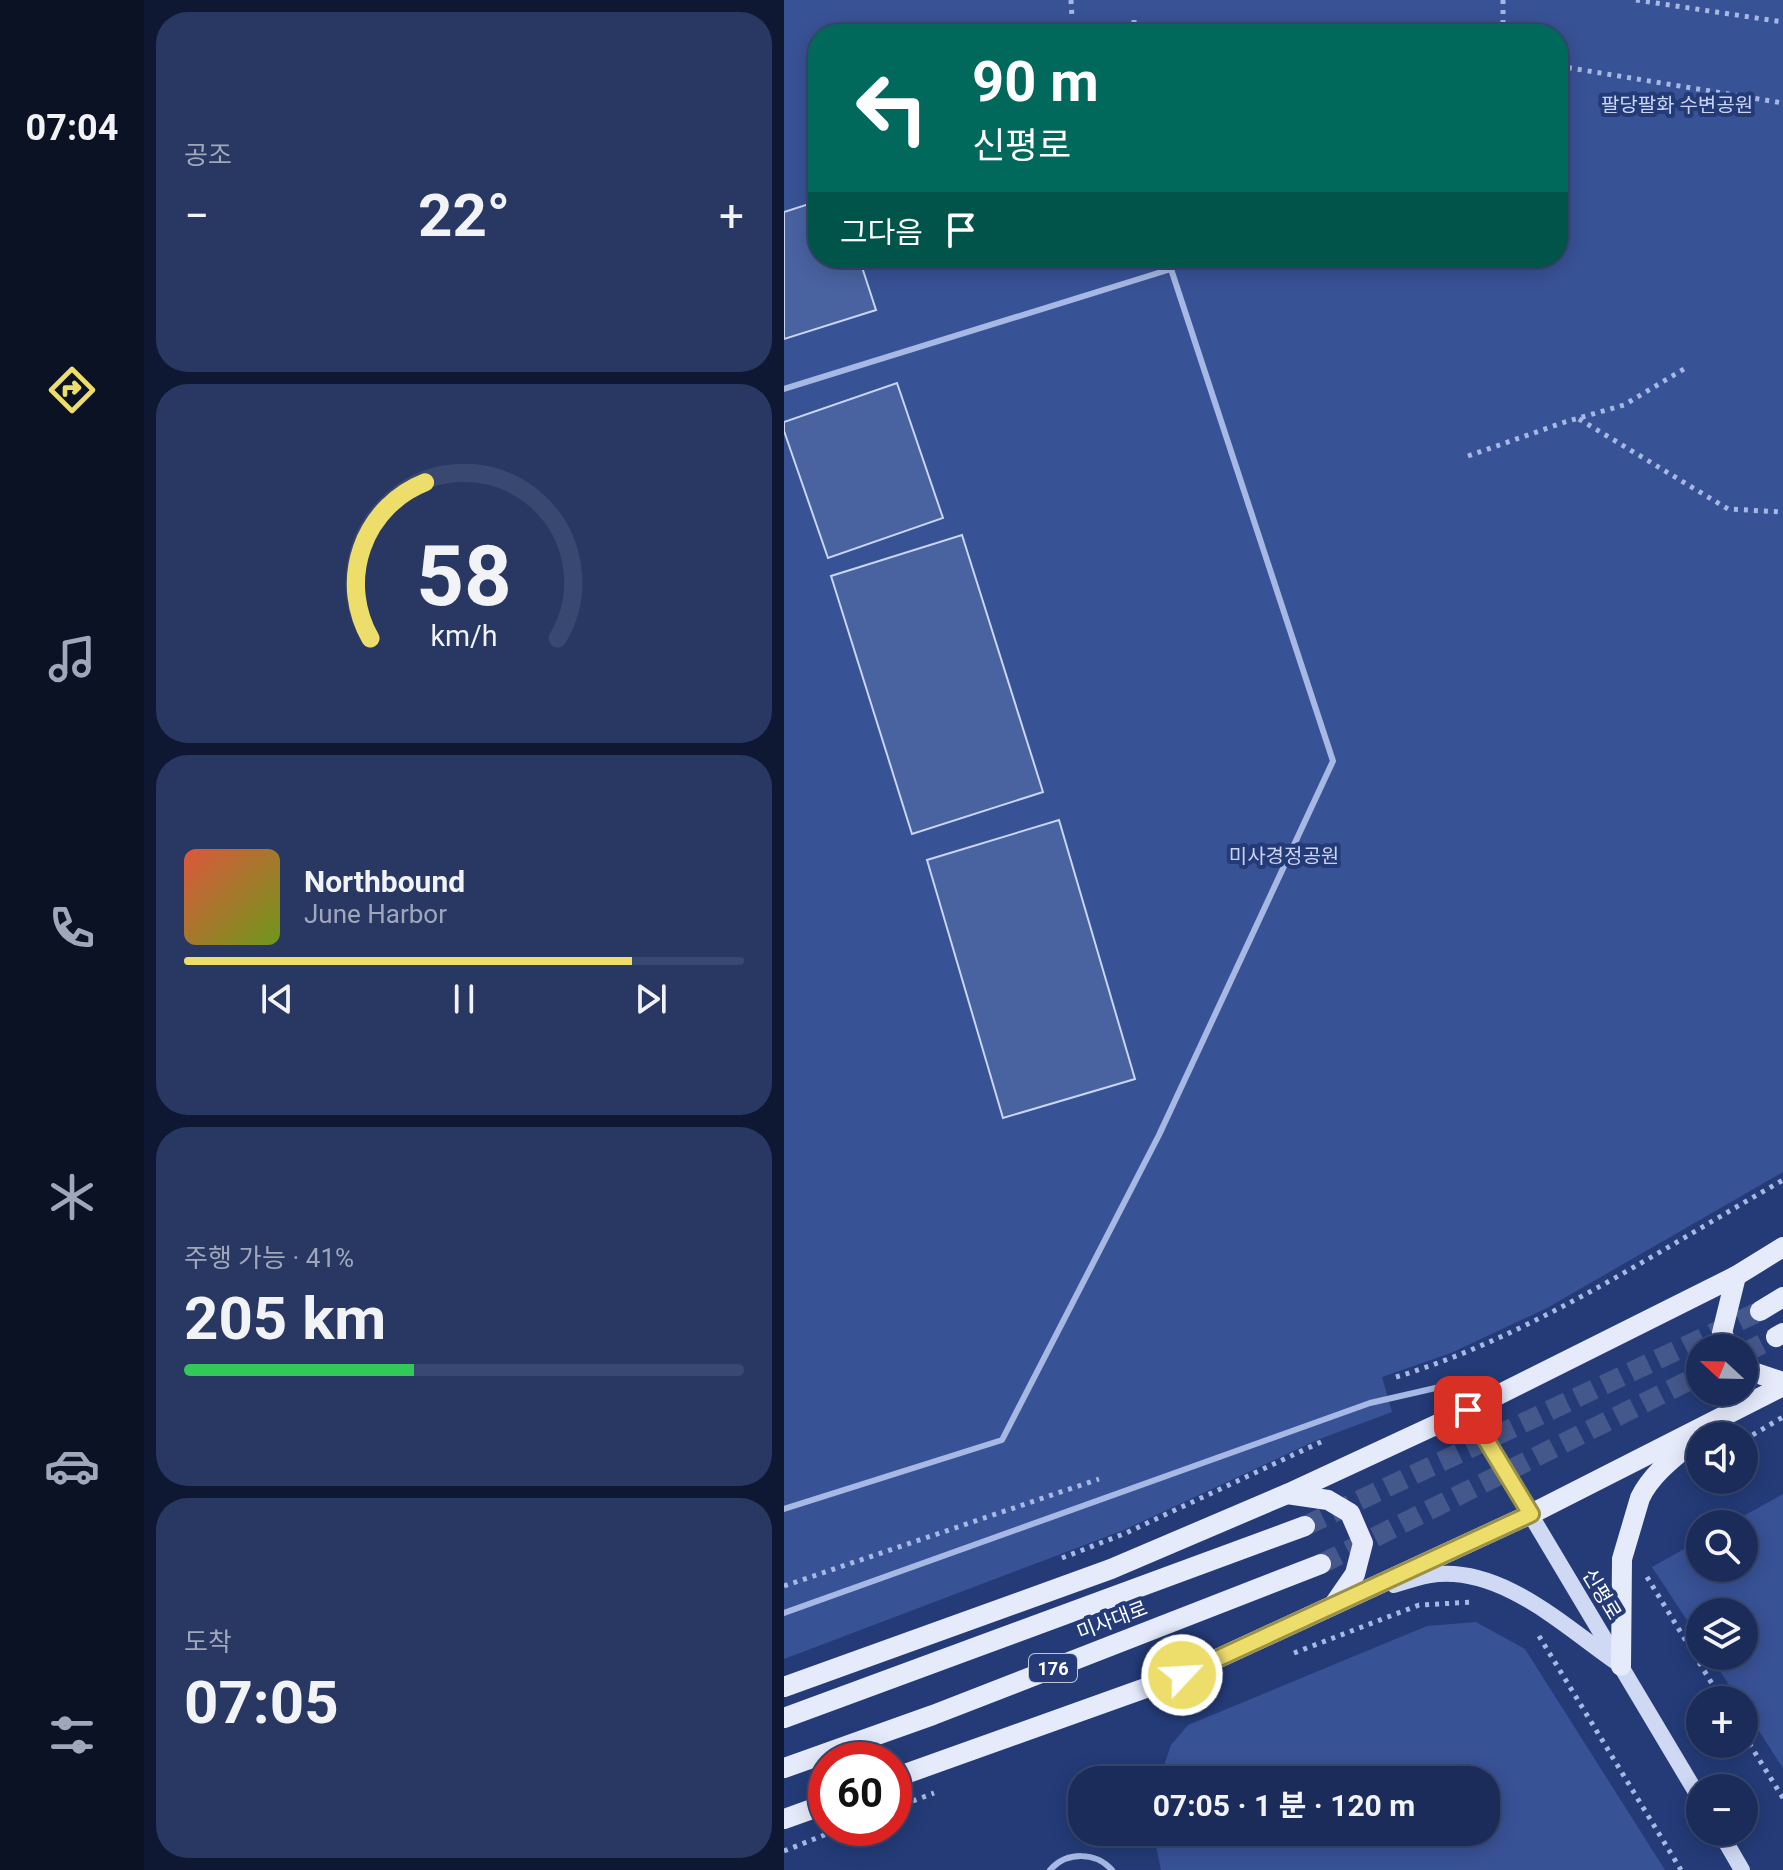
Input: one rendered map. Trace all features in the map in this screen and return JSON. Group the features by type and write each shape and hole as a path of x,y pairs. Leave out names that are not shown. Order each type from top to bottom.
{"main road":[{"path":"784,1687 1111,1569 1287,1494 1468,1410 1736,1276 1783,1247"},
{"path":"1722,1334 1736,1276"},
{"path":"1760,1311 1783,1297"},
{"path":"1758,1374 1783,1384"},
{"path":"912,1772 1182,1675 1531,1514 1783,1384"},
{"name":"신평로","path":"1468,1410 1686,1775"},
{"path":"1621,1666 1622,1559 1640,1498 1663,1468 1723,1415"},
{"path":"1287,1494 1328,1500 1350,1513 1363,1543 1355,1574 1340,1601"},
{"name":"미사대로","path":"784,1718 1305,1526"},
{"name":"미사대로","path":"784,1768 933,1715 1321,1564"},
{"path":"1340,1601 1431,1574 1484,1578 1519,1594 1621,1666"},
{"path":"784,1819 808,1810"},
{"path":"1728,1846 1742,1870"}],"lane":[{"path":"784,389 1171,269 1333,761 1159,1135 1002,1440 784,1509"},
{"path":"784,1613 1370,1403 1453,1384 1468,1410"},
{"path":"1050,1870 1068,1858 1082,1856 1096,1858 1112,1870"}],"path":[{"path":"1071,0 1072,18"},
{"path":"1503,0 1503,24"},
{"path":"1636,0 1783,22"},
{"path":"1134,19 1134,24"},
{"path":"1568,68 1783,103"},
{"path":"1468,456 1624,405 1689,366"},
{"path":"1578,418 1728,509 1783,512"},
{"path":"1453,1358 1548,1314 1783,1180"},
{"path":"1758,1432 1783,1417"},
{"path":"1059,1559 1126,1533 1331,1438"},
{"path":"1647,1567 1647,1579 1713,1686"},
{"path":"1536,1630 1681,1870"},
{"path":"1758,1758 1783,1798"},
{"path":"784,1851 808,1841"}],"green space":[{"name":"미사경정공원","path":"784,0 1783,0 1783,1172 1547,1308 1451,1353 1382,1377 1392,1412 1317,1440 1124,1530 784,1659"},
{"path":"1783,1494 1783,1768 1758,1730 1758,1686 1730,1686 1719,1670 1758,1670 1758,1598 1686,1598 1686,1619 1652,1567 1686,1548 1686,1582 1758,1582 1758,1510 1754,1510"},
{"path":"1476,1622 1525,1649 1665,1870 1161,1870 1156,1846 1500,1846 1500,1766 1164,1766 1171,1745 1188,1725 1427,1626"}],"building":[{"path":"808,204 808,268 862,268 876,310 784,339 784,212"},
{"path":"897,383 943,518 828,558 784,431 784,422"},
{"path":"962,535 1043,792 912,834 831,576"},
{"path":"1059,820 1135,1079 1003,1118 927,860"}],"tunnel":[{"path":"1305,1526 1760,1311"},
{"path":"1758,1346 1776,1337"},
{"path":"1321,1564 1686,1382"}],"route":[{"path":"1182,1675 1531,1514 1468,1410"}],"park label":[{"name":"팔당팔화 수변공원","path":"1677,105"}]}
